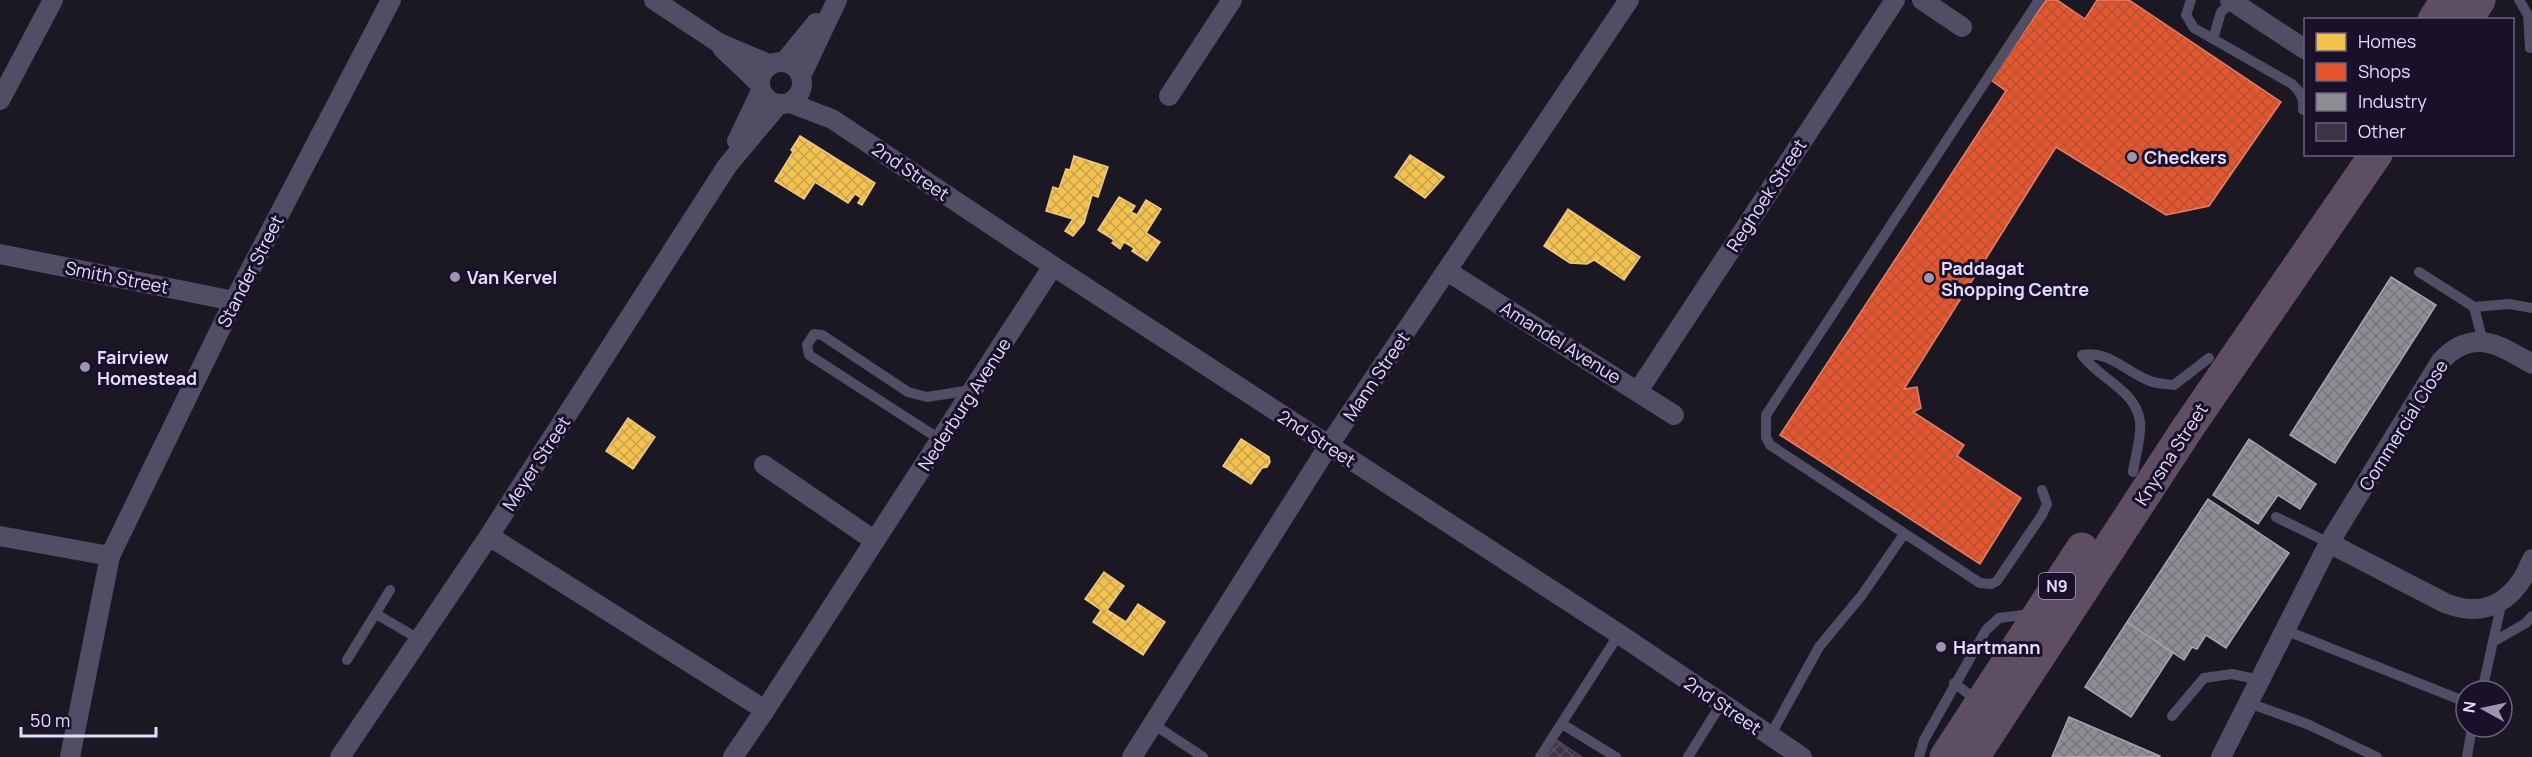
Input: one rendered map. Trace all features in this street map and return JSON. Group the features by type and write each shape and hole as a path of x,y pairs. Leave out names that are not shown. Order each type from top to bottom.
{"highway":[{"path":"2435,18 2447,0"},
{"path":"2467,18 2479,0"},
{"name":"Knysna Street","path":"1946,757 2039,613 2346,156"},
{"name":"Knysna Street","path":"1973,757 2189,426 2375,156"}],"street":[{"path":"0,100 52,0"},
{"name":"Stander Street","path":"70,757 110,556 234,301 391,0"},
{"path":"654,0 719,43 761,87 771,102 784,104 798,96 801,82 836,0"},
{"path":"761,87 761,76 777,64 836,0"},
{"name":"Mann Street","path":"1132,757 1329,445 1629,0"},
{"name":"Reghoek Street","path":"1638,391 1895,0"},
{"path":"1922,0 1962,27"},
{"path":"1168,96 1223,3"},
{"path":"2236,4 2304,49"},
{"path":"719,43 777,64 795,67 801,82"},
{"name":"2nd Street","path":"801,82 826,109 832,119"},
{"name":"Meyer Street","path":"340,757 489,536 727,166 761,87"},
{"name":"2nd Street","path":"784,104 832,119 1053,266 1619,634 1802,757"},
{"name":"Meyer Street","path":"727,166 784,104"},
{"name":"Smith Street","path":"0,254 234,301"},
{"name":"Nederburg Avenue","path":"733,757 1053,266"},
{"name":"Amandel Avenue","path":"1447,271 1674,415"},
{"path":"2483,342 2499,344 2532,364"},
{"name":"Commercial Close","path":"2221,757 2287,631 2329,543 2441,361 2460,346 2483,342"},
{"path":"764,465 875,541"},
{"path":"0,536 110,556"},
{"path":"489,536 765,710"},
{"path":"2329,543 2455,607 2477,609 2502,601 2521,583 2532,560"}],"lane":[{"path":"2039,0 1766,415 1766,437 1770,445 1971,578 1991,584 2001,575 2043,515 2047,504 2042,490"},
{"path":"2191,0 2186,14 2194,28 2292,84 2300,91 2304,104 2303,110"},
{"path":"2519,0 2530,12 2530,48"},
{"path":"2213,39 2221,12 2229,5 2236,4"},
{"path":"2419,272 2474,307 2509,304 2532,308"},
{"path":"2474,307 2483,342"},
{"path":"940,440 809,355 807,345 811,337 816,334 822,335 919,397 973,390"},
{"path":"2133,472 2140,423 2136,408 2128,395 2097,372 2082,355 2094,353 2110,358 2151,382 2174,385 2209,358"},
{"path":"2276,517 2329,543"},
{"path":"1770,736 1819,647 1862,595 1904,534"},
{"path":"347,660 390,590"},
{"path":"2485,679 2502,601"},
{"path":"1919,757 1924,740 1954,683 1991,623 1999,618 2039,613"},
{"path":"376,614 419,639"},
{"path":"2493,642 2526,623 2532,616"},
{"path":"2287,631 2454,697"},
{"path":"1540,757 1619,634"},
{"path":"2172,716 2204,678 2232,674 2260,680"},
{"path":"1954,683 1981,703"},
{"path":"2249,703 2316,728 2378,757"},
{"path":"1689,757 1721,704"},
{"path":"1153,724 1203,757"},
{"path":"1562,724 1616,757"},
{"path":"2467,757 2470,739"}],"building: Homes":[{"path":"800,136 875,183 862,205 858,203 861,198 855,194 848,203 815,182 804,199 775,181"},
{"path":"1410,155 1444,177 1425,198 1395,177"},
{"path":"1074,156 1108,167 1098,197 1092,195 1084,223 1073,236 1065,231 1073,219 1046,211 1053,187 1059,189 1066,169 1070,170"},
{"path":"1119,197 1135,206 1131,212 1137,215 1146,200 1161,209 1146,233 1160,242 1147,261 1132,251 1134,248 1124,242 1120,249 1112,243 1114,240 1098,230"},
{"path":"1568,209 1640,257 1624,280 1594,260 1587,264 1570,263 1544,246"},
{"path":"628,418 655,437 633,469 606,451"},
{"path":"1241,439 1269,457 1270,462 1267,467 1262,468 1251,484 1223,466"},
{"path":"1104,572 1124,586 1107,610 1126,622 1138,604 1165,622 1143,655 1093,622 1101,610 1085,599"}],"building: Shops":[{"name":"Paddagat Shopping Centre","path":"2046,0 2057,0 2085,19 2097,0 2129,0 2281,102 2209,206 2166,215 2056,147 1904,389 1917,387 1921,408 1913,412 1964,445 1957,456 2021,498 1980,564 1780,435 2006,91 1991,80"}],"building: Industry":[{"path":"2391,277 2436,305 2335,463 2290,435"},
{"path":"2249,439 2316,484 2300,509 2278,495 2258,524 2213,495"},
{"path":"2208,499 2289,553 2226,648 2206,635 2197,649 2192,647 2184,660 2127,622"},
{"path":"2127,622 2173,653 2131,717 2085,687"},
{"path":"2069,717 2160,756 2052,757"}],"building: Other":[{"path":"1557,740 1582,757 1545,757"}],"place":[{"name":"Checkers","path":"2132,157"},
{"name":"Van Kervel","path":"455,277"},
{"name":"Paddagat Shopping Centre","path":"1929,278"},
{"name":"Fairview Homestead","path":"85,367"},
{"name":"Hartmann","path":"1941,647"}]}
